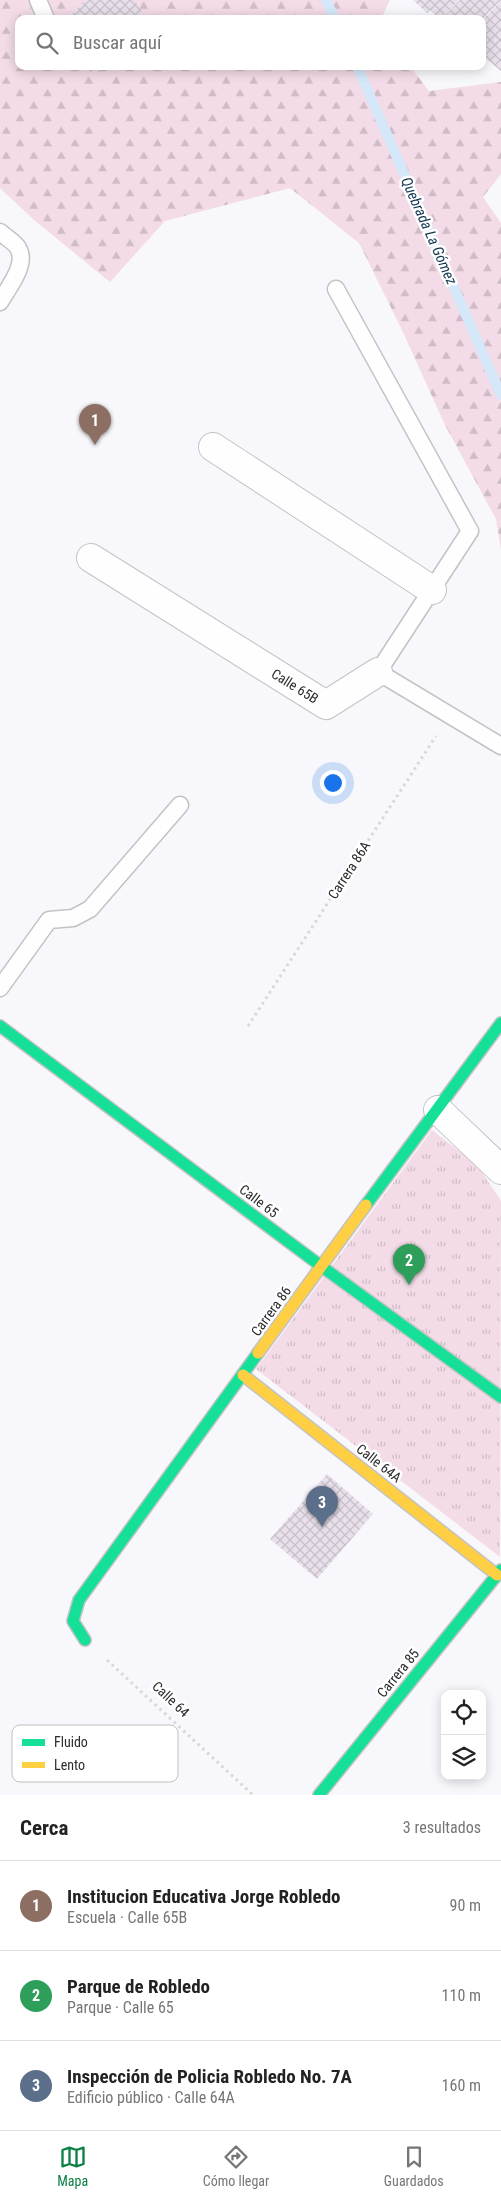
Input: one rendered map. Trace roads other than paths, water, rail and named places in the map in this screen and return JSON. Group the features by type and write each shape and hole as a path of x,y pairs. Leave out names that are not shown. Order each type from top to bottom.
{"street":[{"path":"213,447 432,590"},
{"name":"Calle 65B","path":"91,558 326,705 378,672"},
{"name":"Carrera 86","path":"85,1640 73,1621 80,1600 321,1266 501,1023"},
{"name":"Calle 65","path":"0,1027 501,1398"},
{"path":"438,1110 501,1170"},
{"name":"Calle 64A","path":"243,1375 499,1573"},
{"name":"Carrera 85","path":"319,1795 499,1573"}],"lane":[{"path":"38,0 44,15"},
{"path":"0,232 18,246 22,257 19,268 0,302"},
{"path":"336,288 470,531 378,672 501,746"},
{"path":"0,988 49,920 73,918 90,908 180,804"}],"waterway":[{"name":"Quebrada La Gómez","path":"326,0 333,15"},
{"name":"Quebrada La Gómez","path":"359,70 501,395"}],"place":[{"name":"Institucion Educativa Jorge Robledo","path":"95,445"},
{"name":"Parque de Robledo","path":"409,1285"},
{"name":"Inspección de Policia Robledo No. 7A","path":"322,1527"}]}
